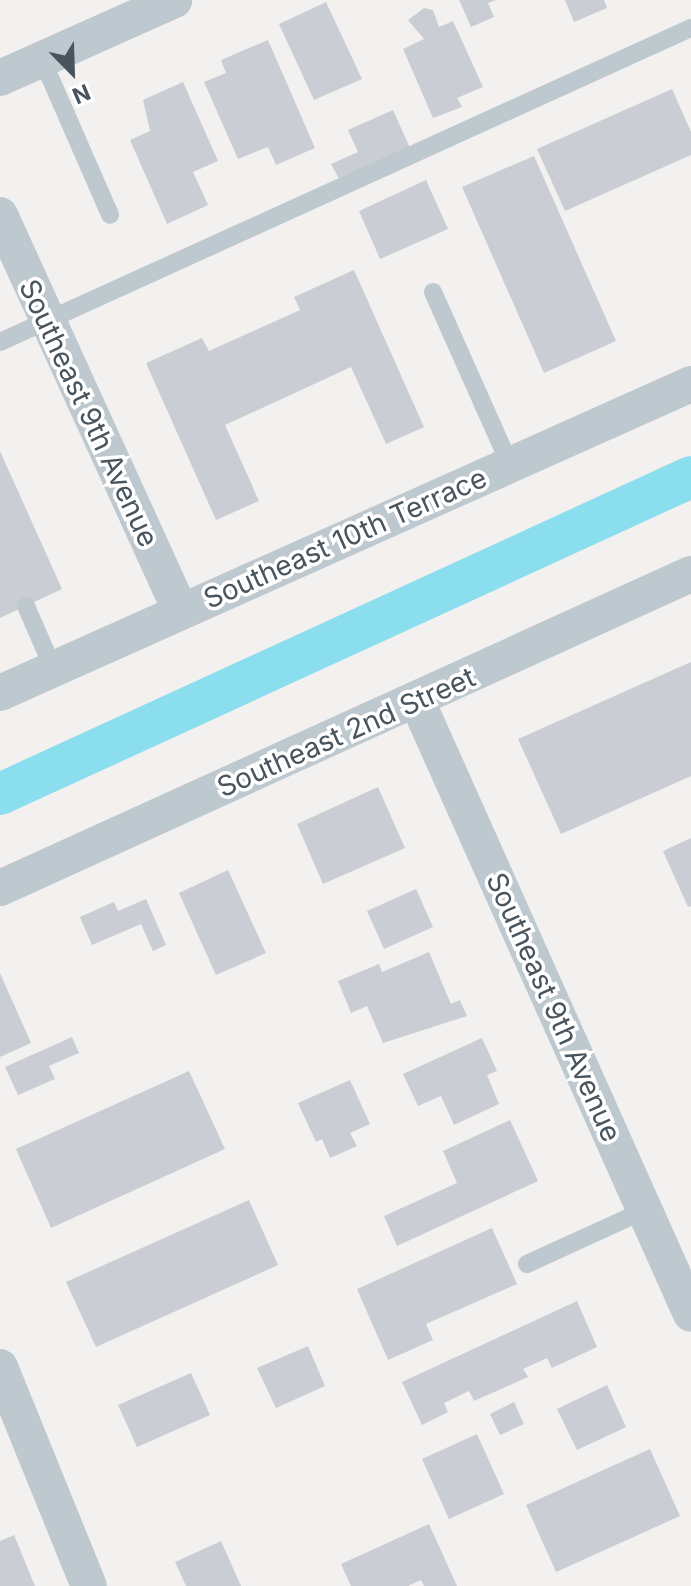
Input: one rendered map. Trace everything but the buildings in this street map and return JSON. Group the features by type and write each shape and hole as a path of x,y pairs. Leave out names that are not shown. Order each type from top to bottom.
{"street":[{"path":"0,78 174,0"},
{"name":"Southeast 9th Avenue","path":"0,215 46,322 180,610"},
{"name":"Southeast 10th Terrace","path":"0,693 691,384"},
{"name":"Southeast 2nd Street","path":"0,888 691,574"},
{"name":"Southeast 9th Avenue","path":"417,701 691,1314"},
{"path":"0,1367 89,1586"}],"lane":[{"path":"0,342 691,28"},
{"path":"42,59 110,215"},
{"path":"433,292 510,465"},
{"path":"26,606 53,668"},
{"path":"527,1264 645,1210"}],"waterway":[{"path":"0,794 691,477"}]}
